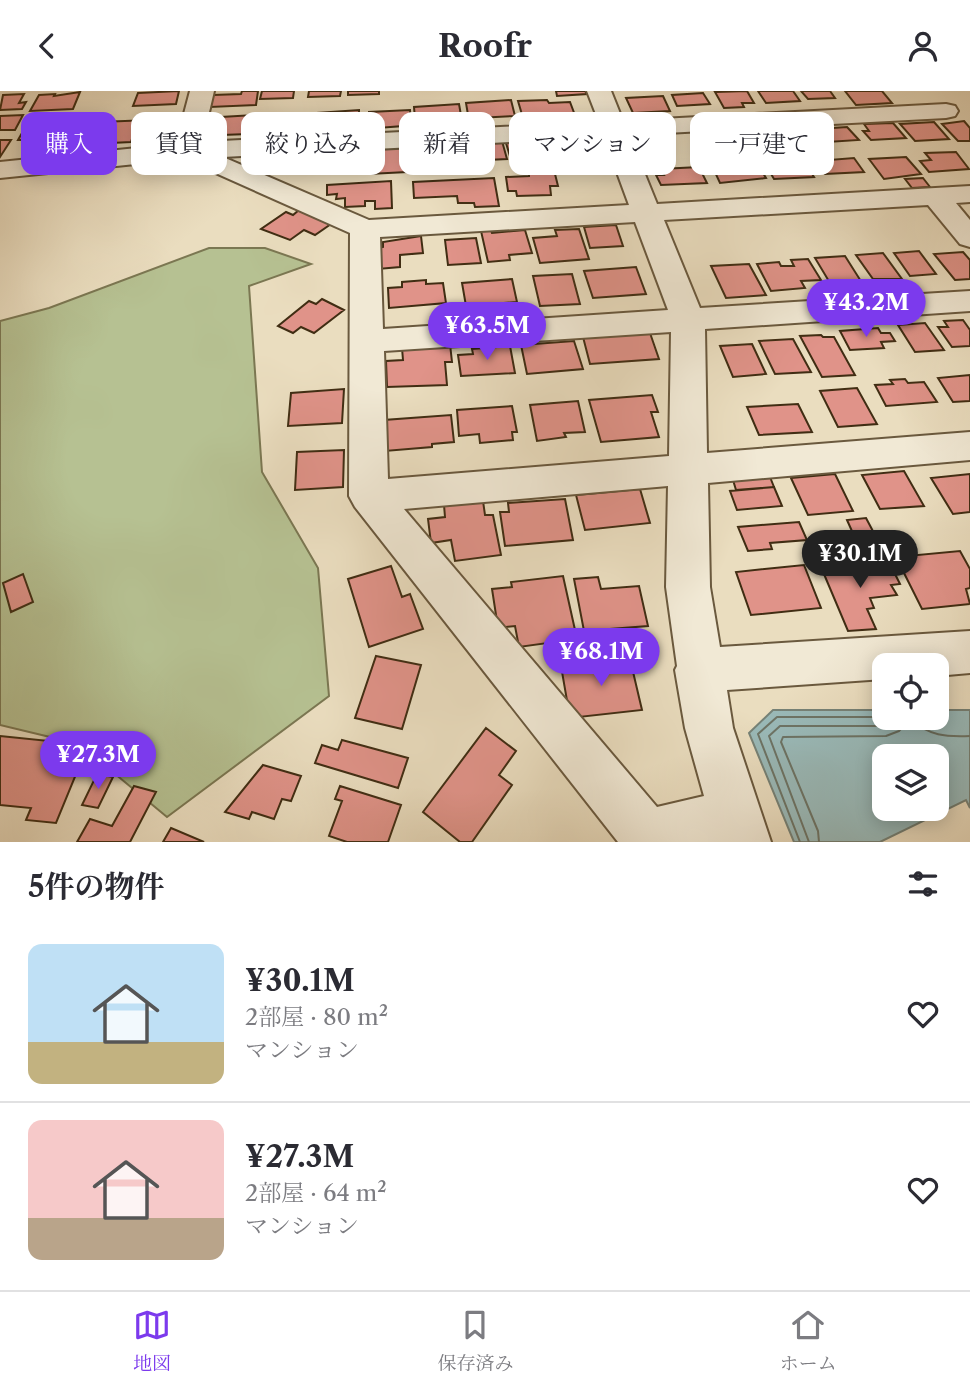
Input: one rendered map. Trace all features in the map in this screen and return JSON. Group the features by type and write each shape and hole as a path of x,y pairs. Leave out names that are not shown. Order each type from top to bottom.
{"street":[{"path":"197,112 202,91"},
{"path":"599,91 607,112"},
{"path":"903,91 958,115"},
{"path":"676,126 958,115"},
{"path":"227,149 509,134"},
{"path":"0,170 131,157"},
{"path":"227,169 365,229 970,194"},
{"path":"365,229 369,496 647,835 740,829 709,727 698,670 688,587 688,320 632,175"},
{"path":"935,196 970,238"},
{"path":"366,341 970,301"},
{"path":"369,496 970,446"},
{"path":"698,670 970,652"}],"green space":[{"path":"209,248 265,248 311,264 249,286 262,472 318,568 329,696 167,817 79,744 0,725 0,321 49,308"}],"water":[{"path":"773,710 872,710 872,730 949,730 949,710 970,710 970,808 966,800 949,808 949,744 872,744 872,821 923,821 880,842 794,842 749,733"}],"building":[{"path":"179,91 176,104 133,106 138,93"},
{"path":"242,91 258,91 256,105 210,107 213,95 241,94"},
{"path":"262,91 294,91 293,98 260,99"},
{"path":"309,91 341,91 340,96 308,97"},
{"path":"348,91 379,91 379,94 348,95"},
{"path":"556,91 585,91 587,94 557,96"},
{"path":"747,91 754,103 742,103 744,107 724,108 715,92"},
{"path":"758,91 793,91 800,101 766,103"},
{"path":"801,91 830,91 835,98 808,99"},
{"path":"845,91 882,91 892,103 856,105"},
{"path":"80,92 73,109 30,111 39,95"},
{"path":"703,93 710,104 677,106 672,95"},
{"path":"24,94 19,103 26,102 22,109 0,110 3,95"},
{"path":"663,96 670,111 633,112 626,98"},
{"path":"511,100 514,112 509,112 509,116 495,117 495,112 468,112 466,103"},
{"path":"518,101 570,102 574,112 521,112"},
{"path":"459,104 460,112 414,112 414,107"},
{"path":"410,110 410,112 399,112 399,126 385,127 385,112 369,112"},
{"path":"21,115 21,119 15,130 0,130 0,116"},
{"path":"241,116 241,134 227,135 227,117"},
{"path":"117,121 131,121 131,142 117,143"},
{"path":"964,121 970,128 970,141 958,141 942,124"},
{"path":"934,122 949,139 915,141 900,124"},
{"path":"893,123 906,138 871,140 863,131 869,131 864,124"},
{"path":"847,127 859,140 834,142 834,128"},
{"path":"0,140 11,140 0,157"},
{"path":"495,141 502,141 507,159 495,160"},
{"path":"399,146 399,172 385,173 385,147"},
{"path":"956,152 969,169 929,172 920,161 931,160 925,153"},
{"path":"906,157 921,174 884,179 869,159"},
{"path":"854,158 864,172 834,174 834,160"},
{"path":"690,167 690,175 703,175 707,183 661,185 656,175 676,175 676,168"},
{"path":"555,175 558,186 550,186 551,195 517,196 516,191 508,191 506,177"},
{"path":"716,175 764,175 766,178 720,183"},
{"path":"772,175 814,177 774,179"},
{"path":"494,178 499,206 475,207 474,203 458,203 457,196 414,198 413,182"},
{"path":"923,178 930,187 912,188 905,179"},
{"path":"391,181 392,208 375,209 375,201 365,201 365,206 345,207 345,198 336,199 337,194 327,195 327,185"},
{"path":"299,210 331,224 315,235 304,230 290,240 261,229 286,212 293,215"},
{"path":"616,225 623,246 590,248 584,227"},
{"path":"579,229 589,259 540,263 533,238 557,236 555,230"},
{"path":"491,230 492,233 525,230 532,253 509,255 510,260 488,262 481,231"},
{"path":"421,236 423,253 400,255 400,267 378,269 378,248 383,247 383,242"},
{"path":"476,238 481,263 448,265 445,240"},
{"path":"919,251 936,274 910,276 894,253"},
{"path":"963,252 970,260 970,279 955,280 934,254"},
{"path":"883,253 902,279 873,279 856,255"},
{"path":"845,256 864,286 833,288 815,258"},
{"path":"808,259 821,280 801,281 805,288 771,291 757,264 779,262 781,266 794,266 791,260"},
{"path":"749,264 766,295 726,298 711,266"},
{"path":"636,267 646,294 593,298 584,271"},
{"path":"572,274 580,304 540,306 533,276"},
{"path":"512,279 517,302 466,306 462,283"},
{"path":"426,280 426,284 443,283 446,303 389,308 388,288 402,287 402,282"},
{"path":"322,299 344,310 314,333 301,327 293,333 278,326 309,301 316,304"},
{"path":"963,320 970,330 970,346 952,347 938,327 948,327 944,321"},
{"path":"925,323 944,350 915,352 898,325"},
{"path":"878,328 881,333 890,333 895,341 881,342 884,348 850,350 840,331"},
{"path":"650,333 659,359 590,364 583,337"},
{"path":"800,336 834,337 855,375 822,377"},
{"path":"793,339 811,372 775,374 759,341"},
{"path":"574,341 583,369 527,374 521,345"},
{"path":"450,344 452,362 445,362 447,385 387,387 386,361 403,360 402,348"},
{"path":"752,344 766,374 733,377 720,346"},
{"path":"510,346 515,373 461,376 458,355 473,354 472,349"},
{"path":"970,375 970,401 953,402 938,378"},
{"path":"905,379 908,383 924,382 937,402 886,406 875,385 893,384 890,380"},
{"path":"857,388 877,424 838,427 820,391"},
{"path":"344,389 342,423 288,426 291,393"},
{"path":"652,395 658,412 651,412 659,437 601,442 589,400"},
{"path":"578,401 585,432 564,433 566,437 537,441 530,405"},
{"path":"798,404 812,432 759,435 747,407"},
{"path":"512,406 517,432 512,432 513,440 480,443 479,434 459,436 457,410"},
{"path":"451,415 454,442 432,444 432,447 385,451 384,420"},
{"path":"344,450 343,487 295,490 297,452"},
{"path":"904,471 924,506 880,509 862,475"},
{"path":"835,474 853,511 808,515 791,478"},
{"path":"970,474 970,512 953,514 931,478"},
{"path":"770,477 774,487 736,490 733,480"},
{"path":"774,487 782,506 737,510 730,491"},
{"path":"640,489 650,523 585,530 576,495"},
{"path":"565,499 573,540 505,546 500,512 509,512 508,503"},
{"path":"483,501 485,515 493,515 501,555 455,561 451,540 431,543 428,519 445,517 444,505"},
{"path":"866,518 875,535 855,538 847,520"},
{"path":"799,522 807,540 770,543 772,549 748,551 738,527"},
{"path":"960,551 970,569 970,588 966,589 970,604 922,609 896,557"},
{"path":"888,560 900,584 891,585 897,595 870,598 874,608 867,609 876,629 848,631 821,567"},
{"path":"804,565 821,608 751,615 736,572"},
{"path":"391,566 402,597 410,594 423,629 369,647 348,579"},
{"path":"23,574 33,602 11,612 3,583"},
{"path":"563,576 577,639 519,647 515,626 498,628 492,589 512,587 511,582"},
{"path":"598,577 601,589 639,586 648,626 584,631 574,579"},
{"path":"376,656 421,665 402,729 355,718"},
{"path":"630,659 642,710 570,718 561,666"},
{"path":"486,728 516,751 499,775 512,785 472,842 460,842 423,812"},
{"path":"0,736 88,745 56,823 26,820 31,808 0,805"},
{"path":"342,740 408,758 398,788 315,763 322,745 338,750"},
{"path":"263,765 301,776 291,801 282,799 274,819 252,812 249,819 225,812"},
{"path":"97,774 113,777 98,808 82,805"},
{"path":"134,786 156,792 130,842 77,842 90,819 112,826"},
{"path":"340,786 401,805 388,842 347,842 329,836 342,801 335,799"},
{"path":"171,828 204,842 163,842"}]}
